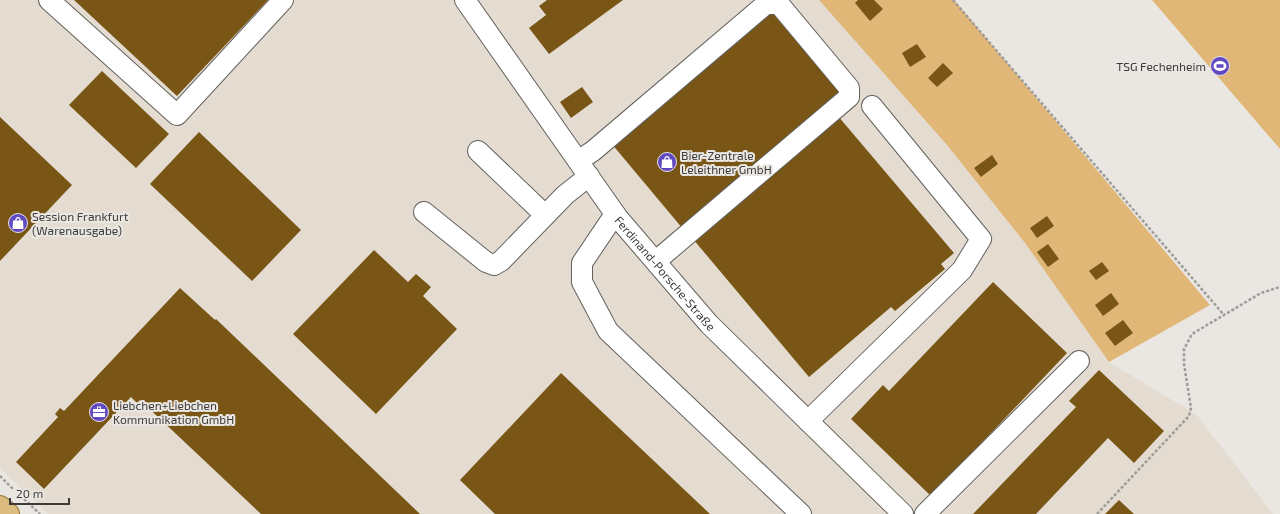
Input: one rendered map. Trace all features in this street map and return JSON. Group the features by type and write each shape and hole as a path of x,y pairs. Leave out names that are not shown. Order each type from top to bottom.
{"main road":[{"path":"0,507 8,514"}],"street":[{"path":"49,0 177,115 283,0"},
{"name":"Ferdinand-Porsche-Straße","path":"465,0 615,214 709,324 903,514"},
{"path":"424,212 486,262 494,265 501,261 564,195 583,169 593,151 766,4 779,4 849,88 849,97 656,261"},
{"path":"808,421 962,270 981,239 872,106"},
{"path":"478,151 545,215"},
{"path":"615,214 582,263 582,282 608,331 801,514"},
{"path":"925,514 1079,361"}],"path":[{"path":"953,0 1224,315"},
{"path":"1097,514 1189,416 1191,408 1184,364 1184,349 1192,334 1261,293 1280,287"}],"shaded area":[{"path":"0,0 819,0 947,145 1025,243 1109,362 1197,415 1273,514 48,514 0,468"},
{"path":"819,0 954,0 1210,305 1109,362 1025,243 947,145"},
{"path":"1152,0 1280,0 1280,149"}],"building":[{"path":"74,0 268,0 177,96"},
{"path":"547,0 623,0 549,54 529,28 546,15 539,6"},
{"path":"858,0 874,0 883,9 870,21 855,3"},
{"path":"768,8 841,93 683,229 611,143"},
{"path":"917,44 926,57 910,67 902,53"},
{"path":"943,63 953,73 937,87 928,78"},
{"path":"102,71 169,134 136,168 69,105"},
{"path":"582,87 593,102 571,118 560,102"},
{"path":"838,116 954,253 941,264 945,269 895,311 891,307 809,377 693,239"},
{"name":"Session Frankfurt (Warenausgabe)","path":"0,117 72,185 0,261"},
{"path":"199,132 301,230 252,281 150,184"},
{"path":"992,155 998,164 981,177 974,168"},
{"path":"1047,216 1054,226 1037,238 1030,228"},
{"path":"1048,244 1059,259 1048,267 1037,252"},
{"path":"374,250 408,282 416,274 431,287 423,296 457,329 376,414 293,334"},
{"path":"1102,262 1109,271 1096,280 1089,271"},
{"path":"993,282 1067,353 931,496 851,419 883,385 889,391"},
{"path":"180,288 215,320 216,319 420,514 261,514 140,400 137,403 131,397 44,489 16,462 58,417 55,414 60,408 64,411"},
{"path":"1111,293 1119,304 1103,316 1095,305"},
{"path":"1123,320 1133,333 1115,346 1105,333"},
{"path":"1099,370 1164,431 1134,463 1108,438 1036,514 973,514 1076,407 1069,401"},
{"path":"561,373 710,514 495,514 460,480"},
{"path":"1119,500 1134,514 1105,514"}],"place":[{"name":"TSG Fechenheim","path":"1220,66"},
{"name":"Bier-Zentrale Leleithner GmbH","path":"667,162"},
{"name":"Session Frankfurt (Warenausgabe)","path":"18,223"},
{"name":"Liebchen+Liebchen Kommunikation GmbH","path":"99,412"}]}
